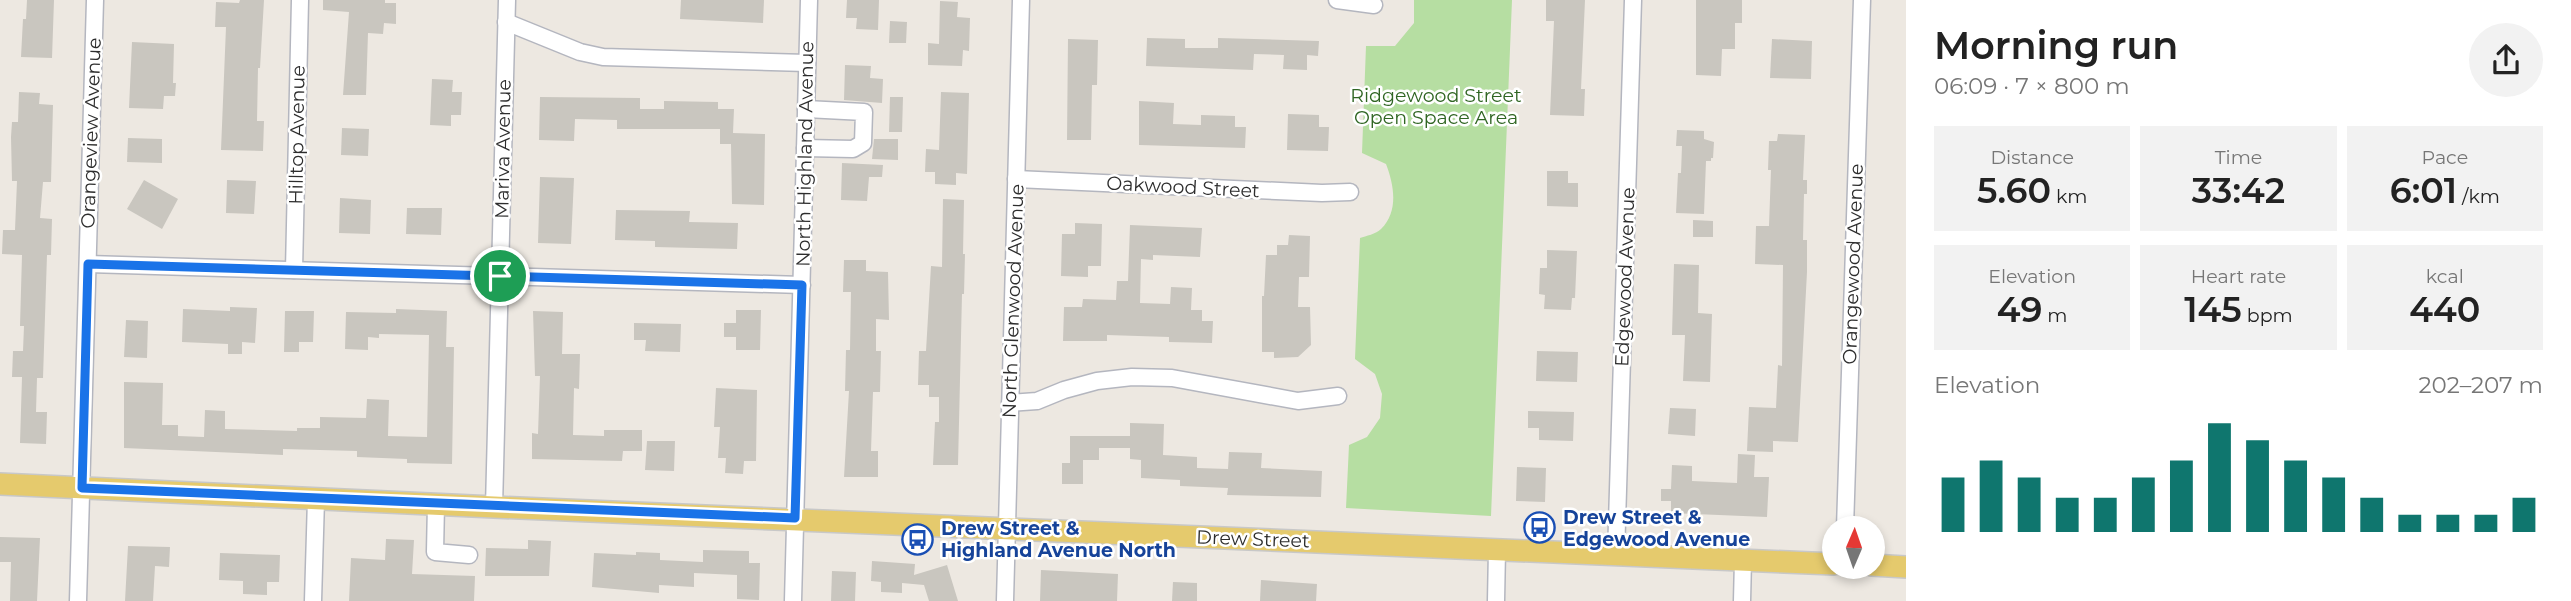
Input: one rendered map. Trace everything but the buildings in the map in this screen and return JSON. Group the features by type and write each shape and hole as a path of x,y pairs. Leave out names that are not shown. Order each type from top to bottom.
{"main road":[{"name":"Drew Street","path":"0,484 1822,563"},
{"path":"1885,566 1906,567"}],"street":[{"name":"Orangeview Avenue","path":"78,601 95,0"},
{"name":"Hilltop Avenue","path":"294,270 300,0"},
{"name":"Mariva Avenue","path":"494,507 507,0"},
{"name":"North Highland Avenue","path":"793,601 809,0"},
{"name":"North Glenwood Avenue","path":"1005,601 1021,0"},
{"path":"1337,0 1374,5"},
{"name":"Edgewood Avenue","path":"1616,555 1633,0"},
{"name":"Orangewood Avenue","path":"1845,516 1862,0"},
{"path":"506,22 580,52 603,57 807,63"},
{"path":"805,148 853,149 863,143 864,112 806,109"},
{"name":"Oakwood Street","path":"1016,179 1350,192"},
{"path":"88,264 802,285"},
{"path":"1010,403 1037,401 1097,381 1132,377 1185,380 1298,401 1338,396"},
{"path":"313,601 316,499"},
{"path":"436,504 435,552 469,555"},
{"path":"1496,601 1497,550"},
{"path":"1742,601 1744,560"}],"green space":[{"name":"Ridgewood Street Open Space Area","path":"1414,0 1512,0 1491,516 1346,508 1349,445 1367,437 1380,418 1382,394 1375,374 1355,359 1360,238 1381,229 1393,206 1391,180 1386,164 1362,153 1366,46 1395,46 1414,23"}],"place":[{"name":"Drew Street & Edgewood Avenue","path":"1540,528"},
{"name":"Drew Street & Highland Avenue North","path":"918,539"}],"route":[{"path":"88,264 500,276 802,285 795,518 82,488 88,264"}]}
